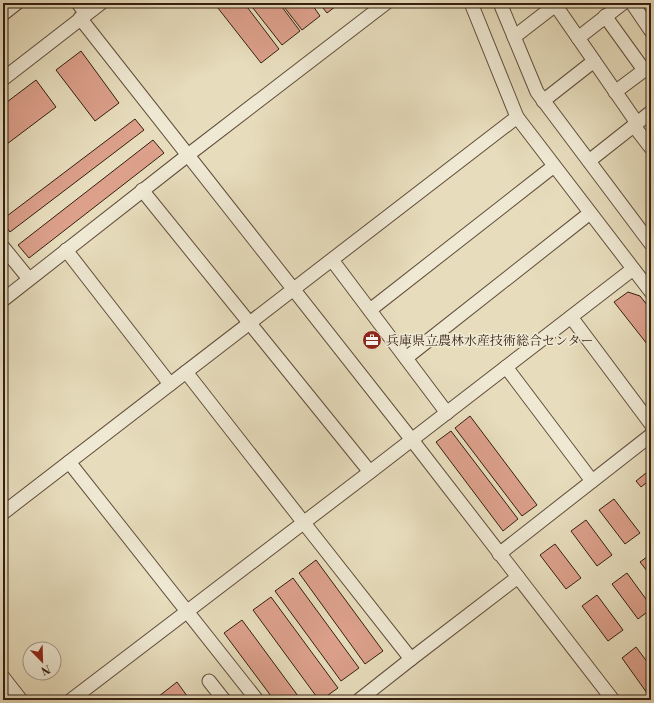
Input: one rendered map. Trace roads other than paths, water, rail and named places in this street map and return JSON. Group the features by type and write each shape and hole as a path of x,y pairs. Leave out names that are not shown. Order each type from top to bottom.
{"lane":[{"path":"3,14 17,3"},
{"path":"78,3 83,16 188,155 412,440 613,700"},
{"path":"3,79 101,3"},
{"path":"3,300 142,190 386,3"},
{"path":"471,3 517,117 651,292"},
{"path":"578,38 623,3"},
{"path":"632,3 651,31"},
{"path":"502,4 536,92 651,244"},
{"path":"514,37 556,4 651,148"},
{"path":"605,16 648,68 615,92"},
{"path":"543,101 594,61"},
{"path":"589,161 651,112"},
{"path":"3,513 517,117"},
{"path":"370,310 554,166"},
{"path":"142,190 370,472"},
{"path":"406,358 590,213"},
{"path":"3,247 29,279"},
{"path":"66,250 170,384"},
{"path":"332,260 447,413"},
{"path":"71,700 304,523 633,269"},
{"path":"571,316 651,424"},
{"path":"506,368 592,481"},
{"path":"186,372 411,659"},
{"path":"500,554 651,435"},
{"path":"69,462 257,700"},
{"path":"359,700 518,578"},
{"path":"3,677 21,700"},
{"path":"209,681 224,700"}],"place":[{"name":"兵庫県立農林水産技術総合センター","path":"372,340"}]}
